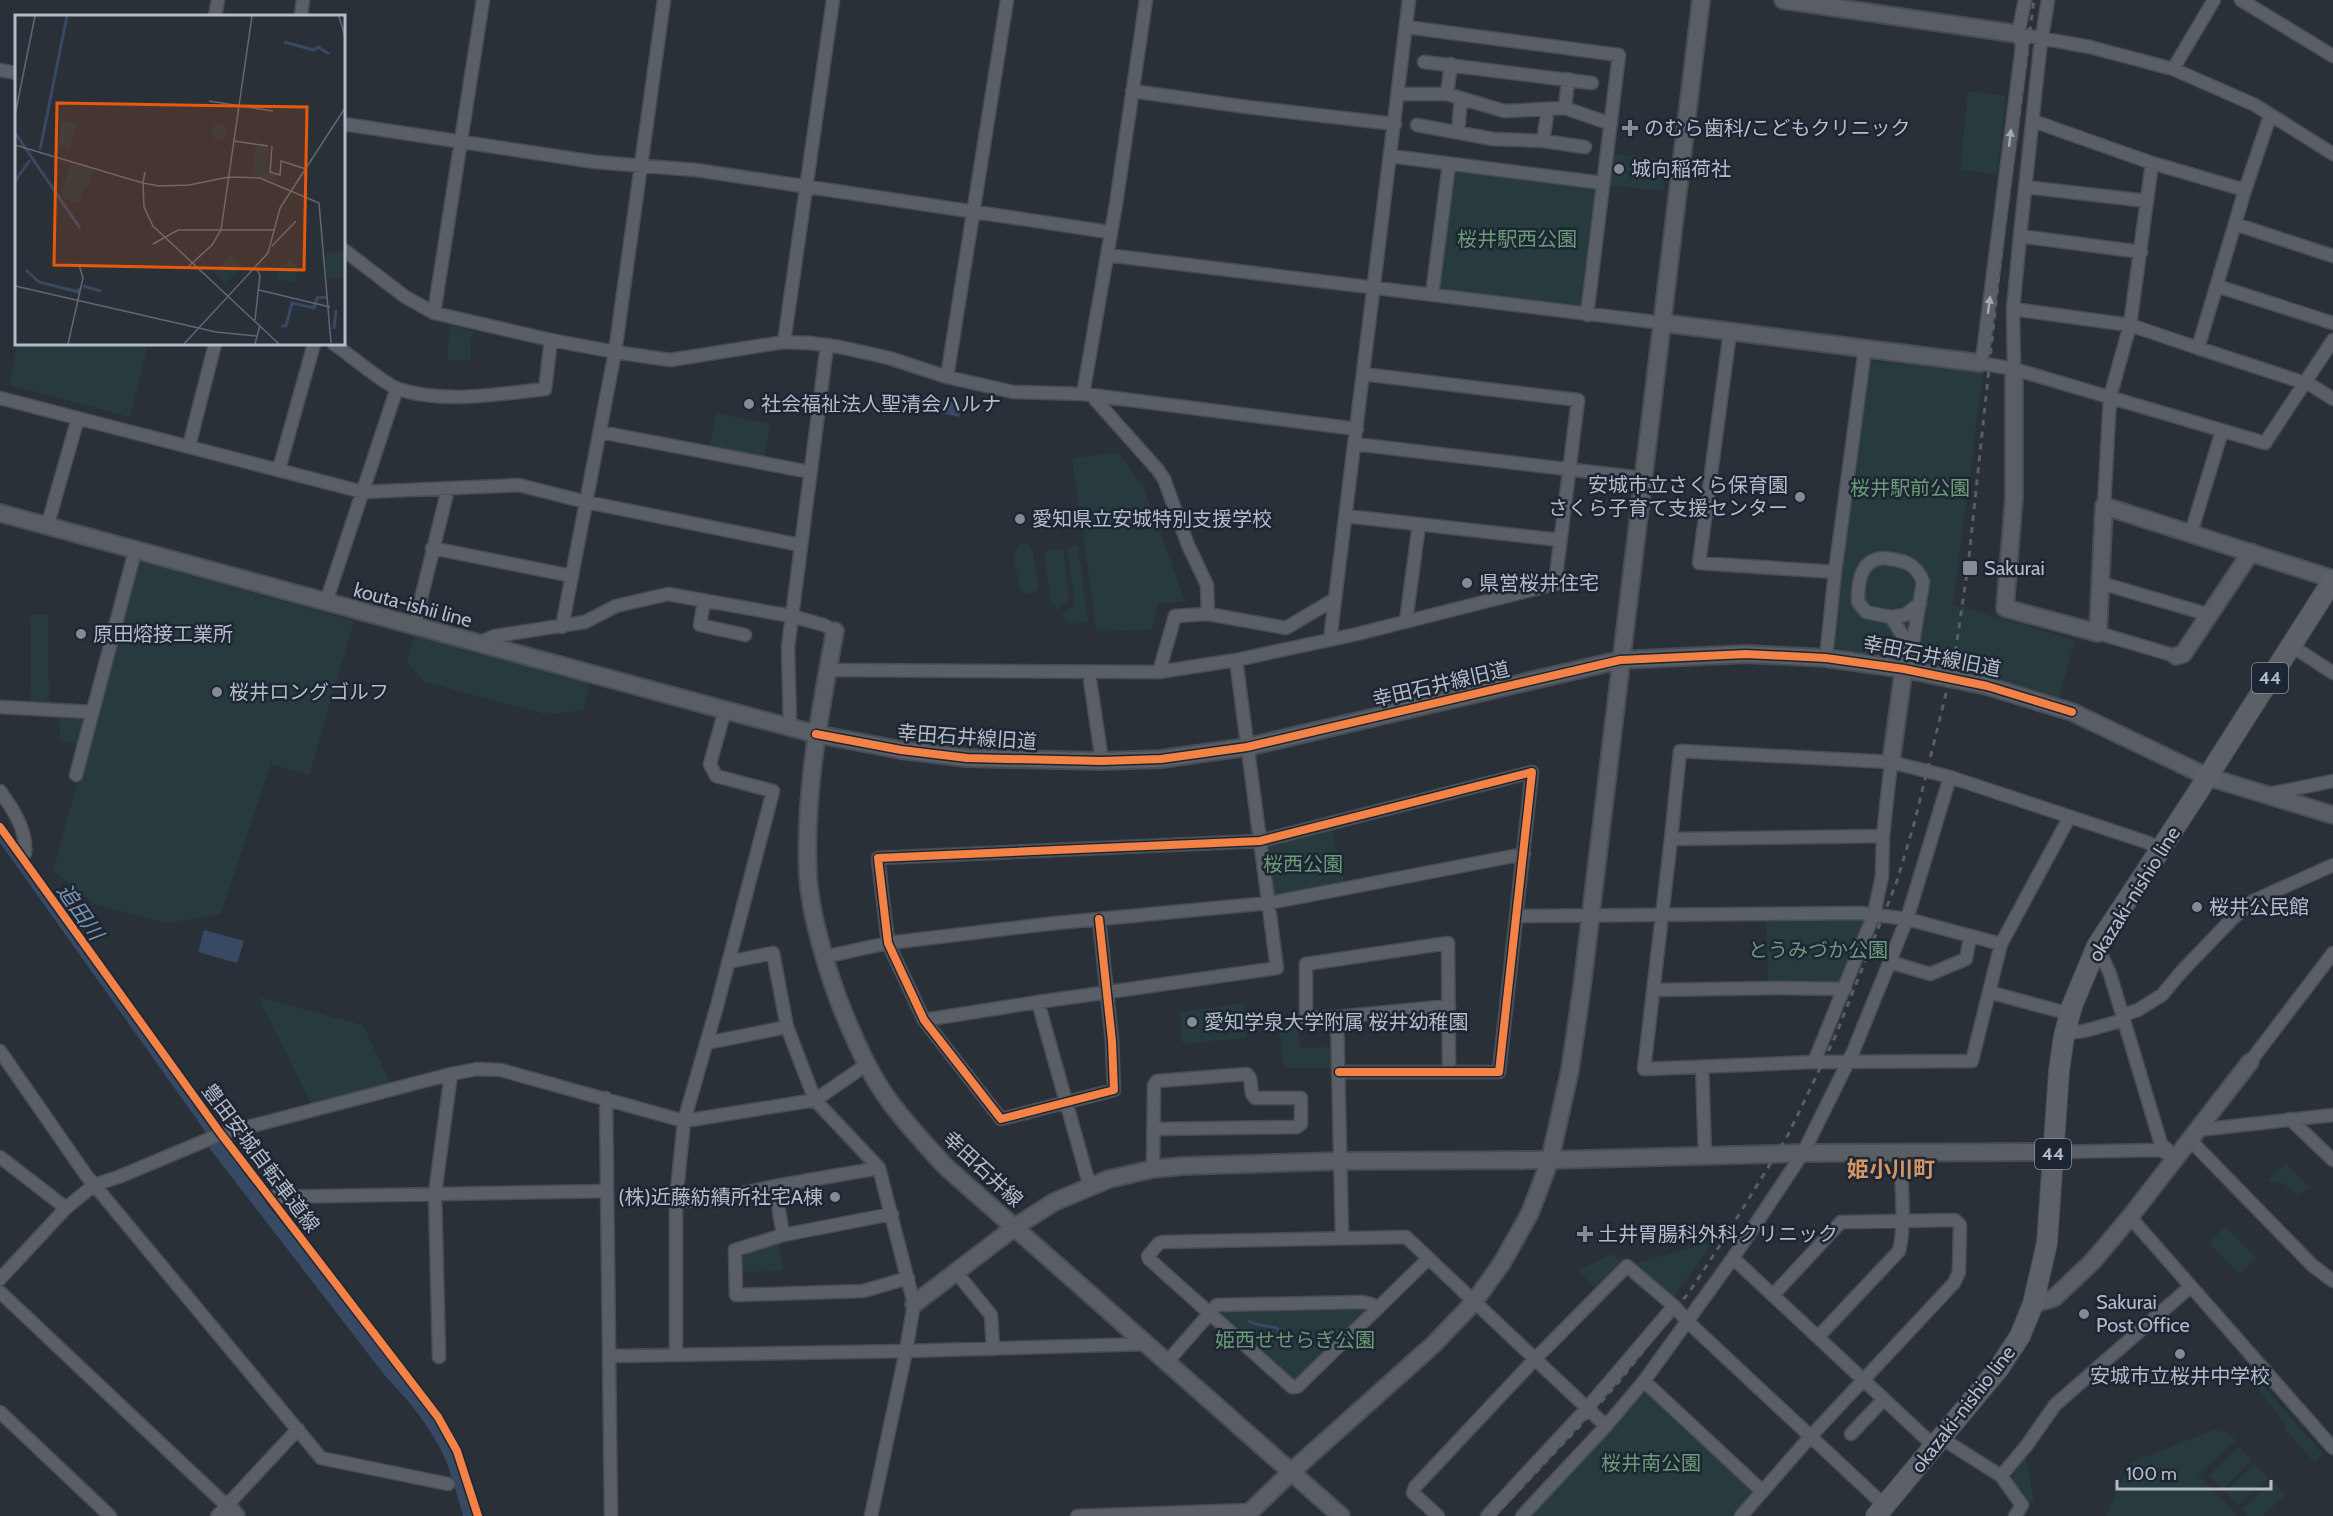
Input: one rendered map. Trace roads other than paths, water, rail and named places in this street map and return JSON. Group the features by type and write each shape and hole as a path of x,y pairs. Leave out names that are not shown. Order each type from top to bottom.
{"main road":[{"name":"okazaki-nishio line","path":"1886,1513 1938,1442 1999,1368 2020,1336 2033,1304 2047,1243 2065,1033 2097,946 2208,777 2333,579"}],"street":[{"path":"215,15 218,0"},
{"path":"301,15 303,0"},
{"path":"434,314 483,0"},
{"path":"562,627 615,352 663,0"},
{"path":"784,342 833,0"},
{"path":"947,377 1006,0"},
{"path":"1088,395 1109,232 1116,204 1146,0"},
{"path":"1330,640 1409,0"},
{"path":"1077,1516 1249,1513 1291,1472 1434,1344 1474,1302 1502,1263 1522,1228 1550,1160 1570,1070 1701,0"},
{"path":"1783,0 1828,3 2042,37 2125,55 2173,69 2255,105 2333,154"},
{"path":"1980,363 1991,296 2021,55 2022,45 2018,34 2025,0"},
{"path":"2048,0 2013,309 2013,498 2005,608 2176,656 2183,654 2251,552"},
{"path":"2173,69 2214,0"},
{"path":"2241,0 2332,54"},
{"path":"1406,27 1619,54 1587,315"},
{"path":"1424,62 1592,83"},
{"path":"1447,94 1451,64"},
{"path":"0,70 15,73"},
{"path":"1565,108 1568,79"},
{"path":"1132,91 1395,124"},
{"path":"1398,94 1447,94 1504,111 1565,108 1611,124"},
{"path":"1458,132 1461,98"},
{"path":"1543,141 1548,109"},
{"path":"2198,348 2245,190 2270,116"},
{"path":"2033,121 2152,163 2245,190"},
{"path":"345,124 585,160 696,170 1109,232"},
{"path":"1417,126 1493,139 1543,141 1585,147"},
{"path":"1390,156 1603,183"},
{"path":"2098,633 2110,397 2130,326 2152,163"},
{"path":"1432,295 1449,164"},
{"path":"2026,187 2147,201"},
{"path":"2235,224 2333,256"},
{"path":"2020,236 2141,252"},
{"path":"345,251 404,296 434,314 615,352 670,360 784,342 826,345 889,358 947,377 1013,392 1088,395 1357,429"},
{"path":"1107,255 1980,363 2014,369 2265,443 2333,340"},
{"path":"2217,286 2333,323"},
{"path":"2013,309 2130,326 2305,383 2333,399"},
{"path":"1730,332 1699,563 1835,572"},
{"path":"335,345 397,388 431,395 470,396 545,389 551,340"},
{"path":"189,446 215,345"},
{"path":"279,470 314,345"},
{"path":"790,726 788,647 826,345"},
{"path":"1827,658 1835,572 1864,349"},
{"path":"828,670 1159,672 1236,660 1330,640 1555,584 1578,400 1363,374"},
{"path":"326,602 397,388"},
{"path":"1088,395 1164,479 1188,545 1207,585 1208,614"},
{"path":"0,398 363,492 519,485 586,502 800,545"},
{"path":"47,527 78,418"},
{"path":"2191,533 2222,431"},
{"path":"600,432 810,472"},
{"path":"1355,444 1643,478"},
{"path":"415,622 448,489"},
{"path":"2104,506 2333,579"},
{"name":"kouta-ishii line","path":"0,513 816,734"},
{"path":"1346,516 1560,540"},
{"path":"1406,621 1419,524"},
{"path":"432,548 572,576"},
{"path":"76,775 135,551"},
{"path":"1814,1062 1874,914 1882,876 1883,836 1905,661 1912,642 1920,603 1923,582 1913,565 1905,561 1874,559 1866,564 1861,573 1858,602 1866,612 1891,617 1905,615 1920,603"},
{"path":"2101,584 2210,615"},
{"path":"477,644 495,636 585,622 616,606 668,594 791,616 824,625 835,631"},
{"path":"1159,672 1175,616 1208,614 1286,628 1335,599"},
{"path":"704,600 700,625 745,635"},
{"path":"1891,617 1903,636 1905,661"},
{"name":"幸田石井線","path":"835,631 816,734 809,800 808,879 824,957 837,997 866,1065 890,1102 946,1167 1341,1516"},
{"path":"2292,646 2333,673"},
{"name":"幸田石井線旧道","path":"816,734 901,750 967,758 1102,761 1161,759 1247,747 1620,660 1746,654 1905,661 2072,712 2208,777 2333,815"},
{"path":"924,1020 1277,968 1236,660"},
{"path":"1089,673 1102,761"},
{"path":"0,707 92,712"},
{"path":"676,1355 676,1201 684,1121 773,791 716,776 710,764 725,710"},
{"path":"2069,818 2001,944 1972,1061 1814,1062 1644,1069 1680,751 1891,762 1950,777 2149,843 2158,851"},
{"path":"1100,919 1112,1041 1114,1090 1001,1119 924,1020 888,943 878,858 1260,841 1532,772 1518,916 1499,1072 1339,1072"},
{"path":"1522,1516 1606,1426 1644,1381 1733,1258 1803,1153 1848,1062 1907,919 1950,777"},
{"path":"2265,795 2333,781"},
{"path":"0,791 14,811 26,841 25,853"},
{"path":"1671,839 1883,836"},
{"path":"824,957 888,943 1269,903 1524,854"},
{"path":"2065,1033 2084,1031 2138,1011 2162,995 2223,928 2253,901 2333,865"},
{"path":"1518,916 1874,914 1907,919 2001,944"},
{"path":"1890,962 1930,974 1966,958 1970,937"},
{"path":"1449,1006 1305,1018 1306,964 1448,943 1449,1006 1449,1072"},
{"path":"2097,946 2110,974 2161,1144 2176,1157"},
{"path":"728,962 773,953 787,1027 815,1100 879,1168 892,1214 914,1304 871,1516"},
{"path":"2033,1304 2054,1298 2092,1261 2130,1217 2333,953"},
{"path":"1653,990 1845,989"},
{"path":"1989,992 2059,1011 2071,1012"},
{"path":"1038,1002 1090,1187"},
{"path":"1337,1017 1342,1238"},
{"path":"706,1043 787,1027"},
{"path":"0,1051 94,1185 323,1459 448,1484"},
{"path":"0,1279 66,1208 94,1185 210,1138 452,1074 477,1069 501,1070 684,1121 815,1100 866,1065"},
{"path":"1702,1067 1705,1155"},
{"path":"438,1357 435,1193 452,1074"},
{"path":"1153,1169 1154,1085 1157,1081 1247,1074 1255,1098 1301,1098 1301,1124 1297,1126 1154,1128"},
{"path":"606,1098 611,1516"},
{"path":"2194,1135 2290,1119 2333,1115"},
{"path":"2290,1119 2333,1160"},
{"path":"2194,1135 2312,1265 2333,1281"},
{"path":"914,1304 1015,1227 1054,1202 1109,1179 1153,1169 1340,1161 1550,1160 1803,1153 2160,1150 2176,1157"},
{"path":"1818,1337 1899,1251 1901,1243 1900,1153"},
{"path":"0,1156 66,1208"},
{"path":"676,1201 709,1200 879,1168"},
{"path":"775,1186 783,1235"},
{"path":"273,1197 607,1191"},
{"path":"892,1214 783,1235 735,1250 736,1294 863,1291 908,1278"},
{"path":"2130,1217 2333,1448"},
{"path":"1741,1516 1810,1437 1958,1276 1960,1225 1955,1221 1841,1222 1773,1295"},
{"path":"1428,1259 1297,1387 1292,1387 1149,1259 1150,1253 1159,1243 1406,1238 1606,1426"},
{"path":"1733,1258 1884,1399 1938,1442 2001,1476 2022,1505 2015,1516"},
{"path":"1438,1516 1413,1493 1415,1487 1535,1359 1627,1266 1674,1306 1886,1513"},
{"path":"956,1272 991,1315 993,1349"},
{"path":"2001,1476 2027,1445 2055,1405 2190,1287"},
{"path":"0,1292 226,1513 298,1429"},
{"path":"1167,1362 1217,1305 1362,1302 1371,1304 1377,1309"},
{"path":"1487,1516 1587,1408 1674,1306"},
{"path":"610,1356 1147,1344"},
{"path":"1644,1381 1762,1491"},
{"path":"1851,1434 1884,1399"},
{"path":"0,1412 110,1516"}],"water":[{"path":"925,395 962,405 959,417 922,408"},
{"path":"204,930 244,941 237,963 198,952"},
{"path":"221,1140 268,1205 413,1390 443,1432 454,1455 474,1516 463,1516 443,1453 422,1418 386,1377 207,1145"}],"waterway":[{"name":"追田川","path":"0,834 219,1142"},
{"path":"1249,1321 1277,1328 1280,1334 1292,1338"}],"railway":[{"path":"1494,1516 1618,1383 1690,1291 1724,1239 1788,1135 1835,1037 1897,881 1914,824 1954,661 1968,566 2004,227 2034,0"}],"place":[{"name":"のむら歯科/こどもクリニック","path":"1630,128"},
{"name":"城向稲荷社","path":"1619,169"},
{"name":"社会福祉法人聖清会ハルナ","path":"749,404"},
{"name":"安城市立さくら保育園 さくら子育て支援センター","path":"1800,497"},
{"name":"愛知県立安城特別支援学校","path":"1020,519"},
{"name":"Sakurai","path":"1970,568"},
{"name":"県営桜井住宅","path":"1467,583"},
{"name":"原田熔接工業所","path":"81,634"},
{"name":"桜井ロングゴルフ","path":"217,692"},
{"name":"桜井公民館","path":"2197,907"},
{"name":"愛知学泉大学附属 桜井幼稚園","path":"1192,1022"},
{"name":"(株)近藤紡績所社宅A棟","path":"835,1197"},
{"name":"土井胃腸科外科クリニック","path":"1585,1234"},
{"name":"Sakurai Post Office","path":"2084,1314"},
{"name":"安城市立桜井中学校","path":"2180,1354"}],"district":[{"name":"姫小川町","path":"1891,1169"}],"park label":[{"name":"桜井駅西公園","path":"1517,239"},
{"name":"桜井駅前公園","path":"1910,488"},
{"name":"桜西公園","path":"1303,864"},
{"name":"とうみづか公園","path":"1818,950"},
{"name":"姫西せせらぎ公園","path":"1295,1340"},
{"name":"桜井南公園","path":"1651,1463"}]}
